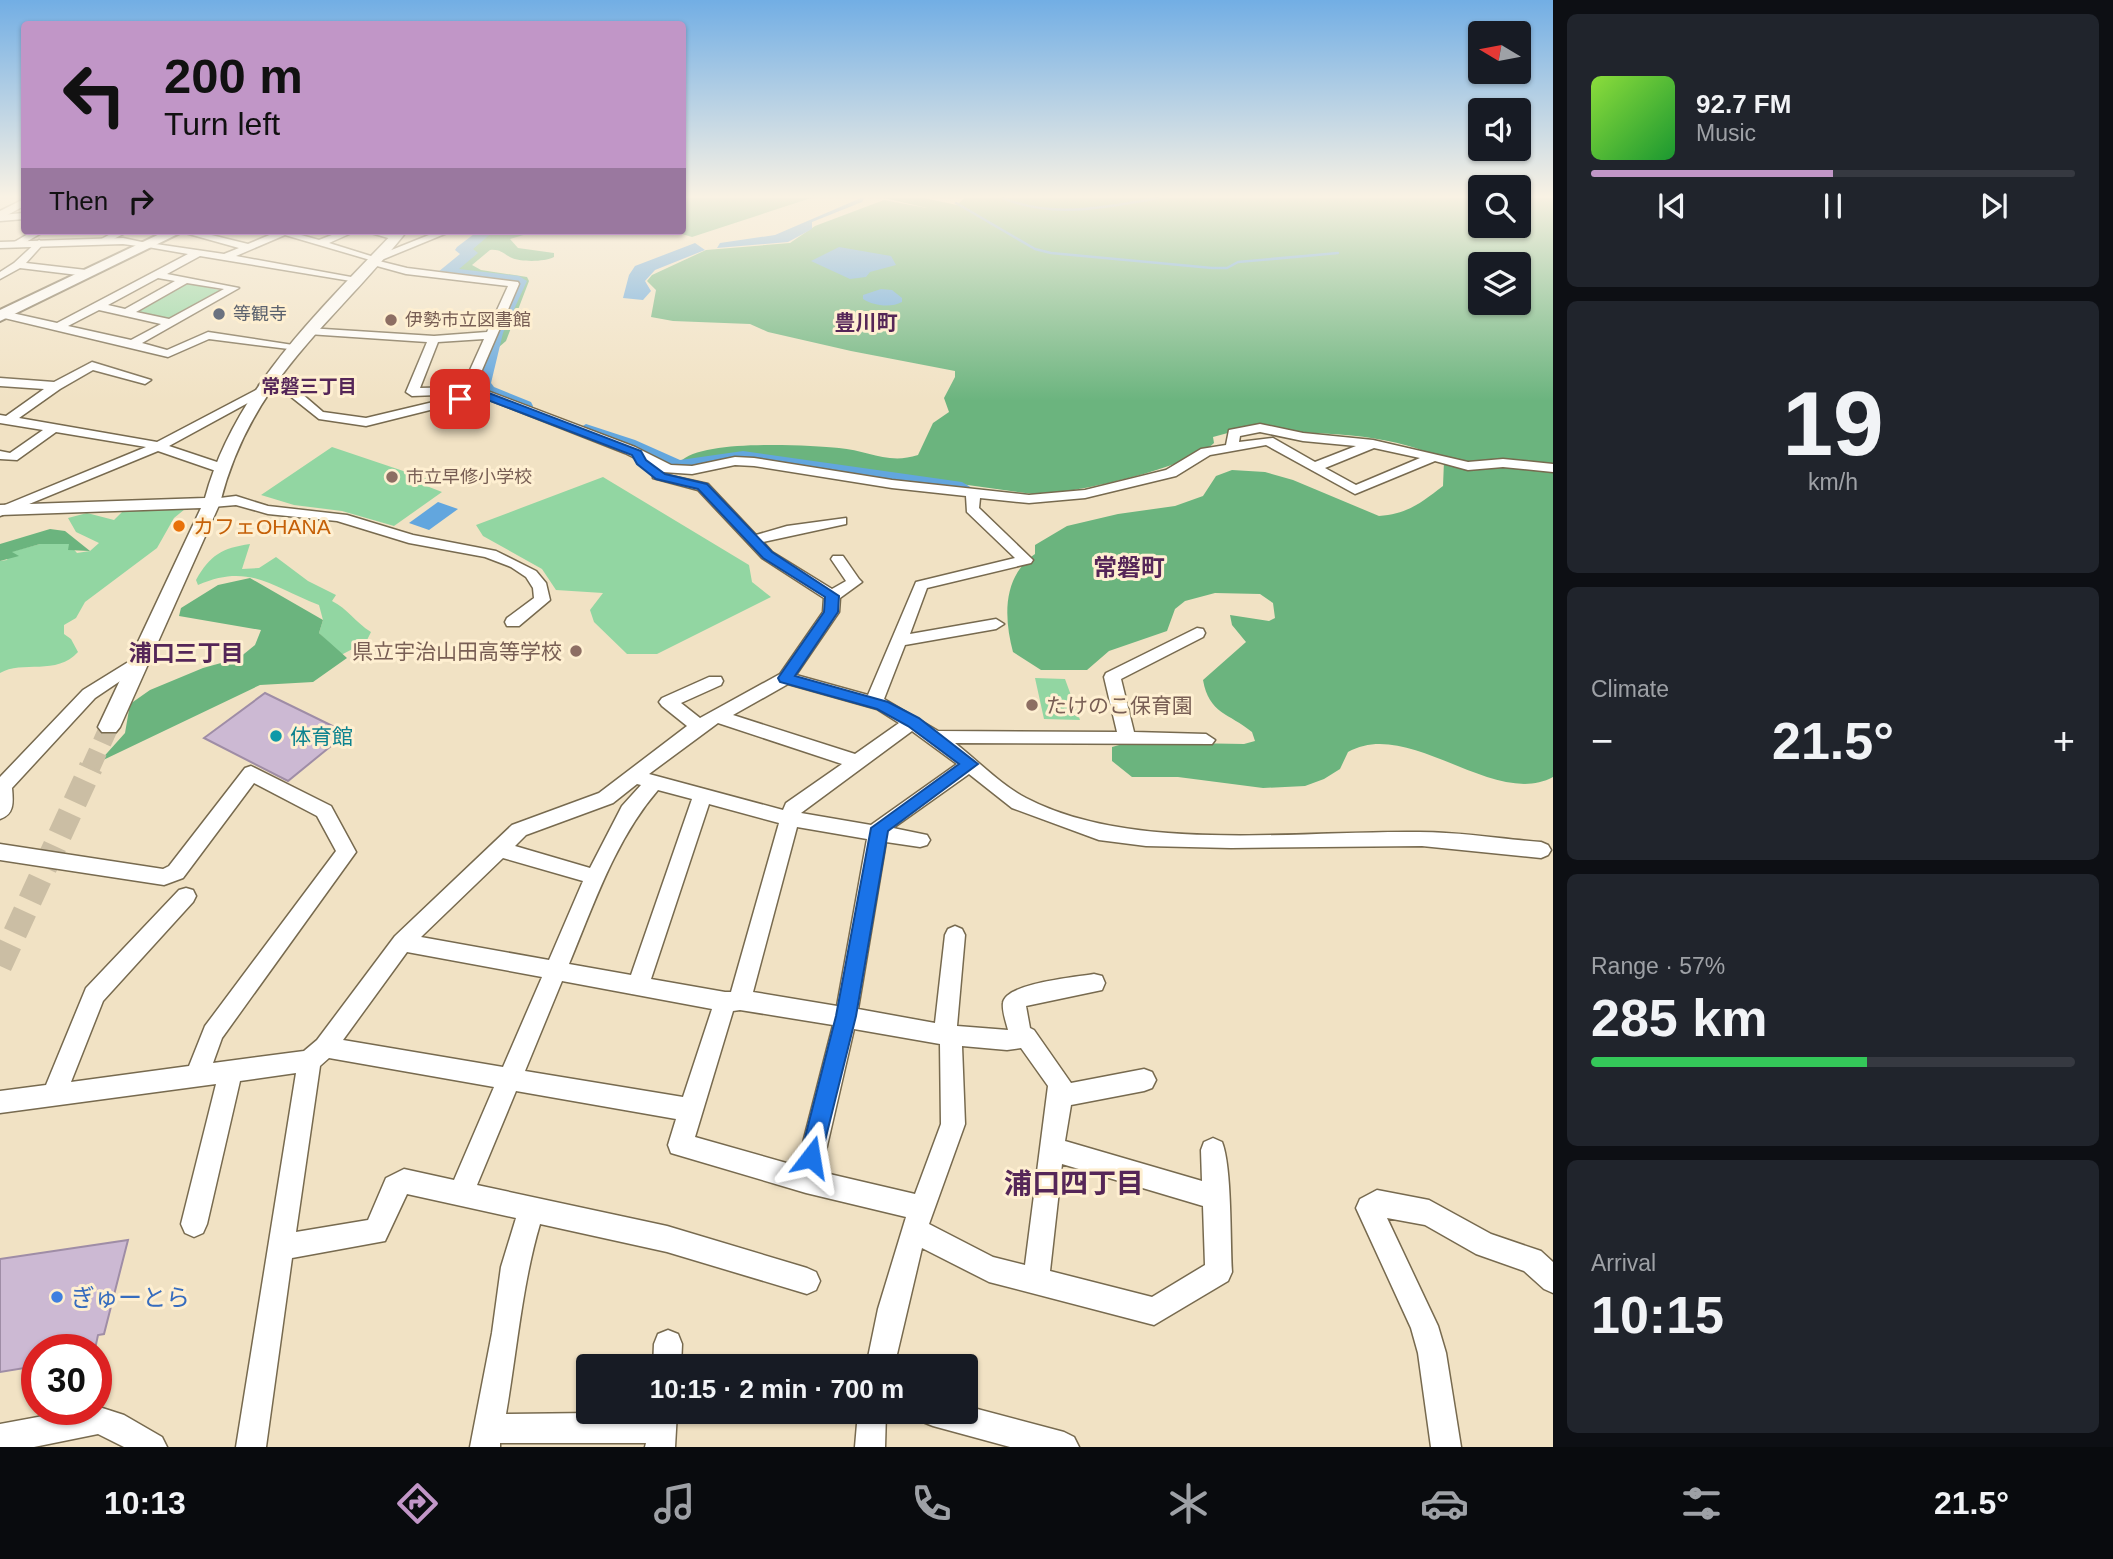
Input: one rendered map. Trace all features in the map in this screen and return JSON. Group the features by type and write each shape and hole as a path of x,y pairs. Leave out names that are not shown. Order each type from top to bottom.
{"main road":[{"path":"5,311 101,266"}],"street":[{"path":"0,276 16,266"},
{"path":"42,266 86,273"},
{"path":"60,326 175,266"},
{"path":"271,266 358,279"},
{"path":"109,727 212,503 221,468 262,389 308,331 373,266"},
{"path":"388,266 406,271 513,284 489,335 474,379 478,392"},
{"path":"132,344 234,288 157,275"},
{"path":"126,313 185,280"},
{"path":"98,306 171,323"},
{"path":"5,311 167,354 208,335 293,348"},
{"path":"308,331 434,339 489,335"},
{"path":"434,339 412,392 478,392 637,453 663,467 677,470 702,470 729,461 745,461 973,494 1029,499 1085,494 1171,473 1206,452 1268,441 1355,490 1434,457"},
{"path":"4,420 92,366 145,380"},
{"path":"0,382 56,386"},
{"path":"2,511 158,447 262,389 283,384 319,415 366,422 478,392"},
{"path":"4,420 158,447 221,468"},
{"path":"0,454 12,457 54,428"},
{"path":"1232,447 1234,433 1260,428 1303,437 1377,443 1468,466 1503,463 1553,468"},
{"path":"1315,467 1377,443"},
{"path":"637,453 642,462 661,477 703,487 767,555 832,596"},
{"path":"874,702 921,585 1026,560 972,509 973,494"},
{"path":"2,511 212,503 232,498 267,510 329,515 366,523 390,534 420,541 471,547 518,564 538,580 542,589 542,600 513,622"},
{"path":"753,540 787,530 841,521"},
{"path":"832,596 854,582 838,559"},
{"path":"251,1447 282,1247 317,1054 402,942 519,830 594,804 645,779 699,726 786,678 831,612 832,596"},
{"path":"899,641 996,624"},
{"path":"1127,738 1112,677 1197,633"},
{"path":"0,812 4,807 3,786 89,694 138,661"},
{"path":"786,678 874,702 935,737 1019,803 1099,834 1146,839 1231,841 1422,839 1541,850"},
{"path":"699,726 667,702 715,681"},
{"path":"716,716 858,762"},
{"path":"913,722 793,808 733,1001 680,1145 806,1181 918,1219 989,1269 1154,1311 1219,1272 1213,1150"},
{"path":"935,737 1206,740"},
{"path":"806,1181 846,1016 879,828 970,764"},
{"path":"0,852 163,877 176,873 251,773 324,811 346,852 213,1033 197,1076"},
{"path":"645,779 788,818 920,840"},
{"path":"461,1194 595,877 645,779"},
{"path":"638,986 703,795"},
{"path":"499,849 595,877"},
{"path":"54,1094 94,995 186,896"},
{"path":"883,1354 918,1219 953,1124 948,1035 954,935"},
{"path":"402,942 638,986 846,1016 948,1035 1007,1040 1020,1036 1032,1041 1059,1082 1061,1093 1051,1149 1036,1280"},
{"path":"1020,1036 1014,1002 1026,995 1094,983"},
{"path":"0,1102 197,1076 317,1054 509,1080 691,1110"},
{"path":"194,1224 231,1070"},
{"path":"1061,1093 1073,1095 1144,1080"},
{"path":"1051,1149 1217,1198"},
{"path":"282,1247 376,1232 395,1187 404,1181 667,1239 807,1281"},
{"path":"1446,1447 1432,1353 1424,1326 1369,1208 1377,1203 1429,1213 1485,1245 1532,1261 1553,1280"},
{"path":"530,1209 514,1267 506,1333 487,1438 661,1429"},
{"path":"0,1439 98,1420 114,1425 152,1447"},
{"path":"870,1447 871,1424"},
{"path":"968,1424 1018,1441 1064,1447"}],"green space":[{"path":"457,266 473,266 481,270 527,277 529,281 506,341 499,347 496,344 521,281 448,272"},
{"path":"672,266 1468,266 1468,315 1531,315 1531,266 1553,266 1553,777 1530,784 1505,782 1424,753 1397,746 1372,744 1348,752 1340,769 1305,786 1263,788 1178,777 1132,777 1112,761 1112,747 1130,742 1244,744 1255,741 1252,732 1215,706 1203,680 1246,642 1232,625 1230,615 1269,621 1275,618 1273,603 1260,594 1215,593 1185,601 1175,609 1167,631 1109,651 1087,670 1041,670 1013,652 1007,612 1016,574 1035,554 1035,545 1067,526 1118,514 1175,506 1203,496 1216,476 1232,470 1265,472 1293,480 1379,516 1389,515 1413,507 1443,486 1444,461 1398,443 1371,438 1315,433 1235,431 1213,437 1214,443 1200,453 1157,470 1105,484 1040,495 774,458 728,455 680,462 691,455 709,450 755,445 839,448 887,458 918,455 933,423 949,412 944,398 955,377 955,371 768,332 750,324 673,321 651,317 656,290 647,281 652,275"},
{"path":"189,283 223,291 173,319 134,312"},
{"path":"332,447 430,480 424,485 442,492 394,526 342,511 294,505 261,495"},
{"path":"603,477 749,565 752,582 771,597 657,654 627,654 594,622 590,610 603,593 556,590 542,569 483,536 476,525"},
{"path":"185,509 174,518 157,548 85,602 76,618 64,625 64,634 71,639 78,652 60,664 9,669 0,673 0,561 7,560 10,552 40,544 69,544 77,553 90,551 99,543 76,532 68,518 87,513 114,520 123,511"},
{"path":"50,529 65,531 90,551 68,550 69,544 40,544 12,552 19,556 0,561 0,544"},
{"path":"250,544 242,569 259,568 276,557 308,581 336,595 332,601 371,632 366,642 341,655 319,633 323,620 319,605 261,580 232,576 198,585 196,580 206,564 218,554"},
{"path":"250,578 323,620 319,633 347,658 313,682 260,685 99,762 125,733 130,704 150,690 203,668 239,658 255,645 261,630 179,616 181,608 218,585"},
{"path":"1035,678 1065,679 1080,720 1044,719"}],"water":[{"path":"635,266 666,266 655,270 645,281 651,291 643,300 623,298 629,275"},
{"path":"821,266 894,266 870,272 866,277 850,279"},
{"path":"881,289 892,290 902,298 902,302 883,305 863,299 863,295"},
{"path":"438,502 458,509 429,530 409,523"}],"building":[{"name":"体育館","path":"265,693 347,733 288,781 204,738"},
{"name":"ぎゅーとら","path":"128,1240 104,1334 21,1334 21,1369 0,1372 0,1259"}],"waterway":[{"path":"455,266 446,272 519,281 495,333 482,383 488,391 524,406"},
{"path":"1185,266 1212,268 1232,266"},
{"path":"586,430 628,444 678,466 743,457 962,488"}],"tunnel":[{"path":"90,769 109,727"},
{"path":"0,966 91,767"}],"place":[{"name":"等観寺","path":"219,314"},
{"name":"伊勢市立図書館","path":"391,320"},
{"name":"市立早修小学校","path":"392,477"},
{"name":"カフェOHANA","path":"179,526"},
{"name":"県立宇治山田高等学校","path":"576,651"},
{"name":"たけのこ保育園","path":"1032,705"},
{"name":"体育館","path":"276,736"},
{"name":"ぎゅーとら","path":"57,1297"}],"district":[{"name":"豊川町","path":"866,322"},
{"name":"常磐三丁目","path":"309,386"},
{"name":"常磐町","path":"1129,567"},
{"name":"浦口三丁目","path":"186,653"},
{"name":"浦口四丁目","path":"1074,1183"}],"route":[{"path":"460,399 481,394 637,453 648,468 661,477 703,487 767,555 832,596 834,601 831,612 786,678 883,705 913,722 970,764 879,828 846,1016 811,1157"}]}
